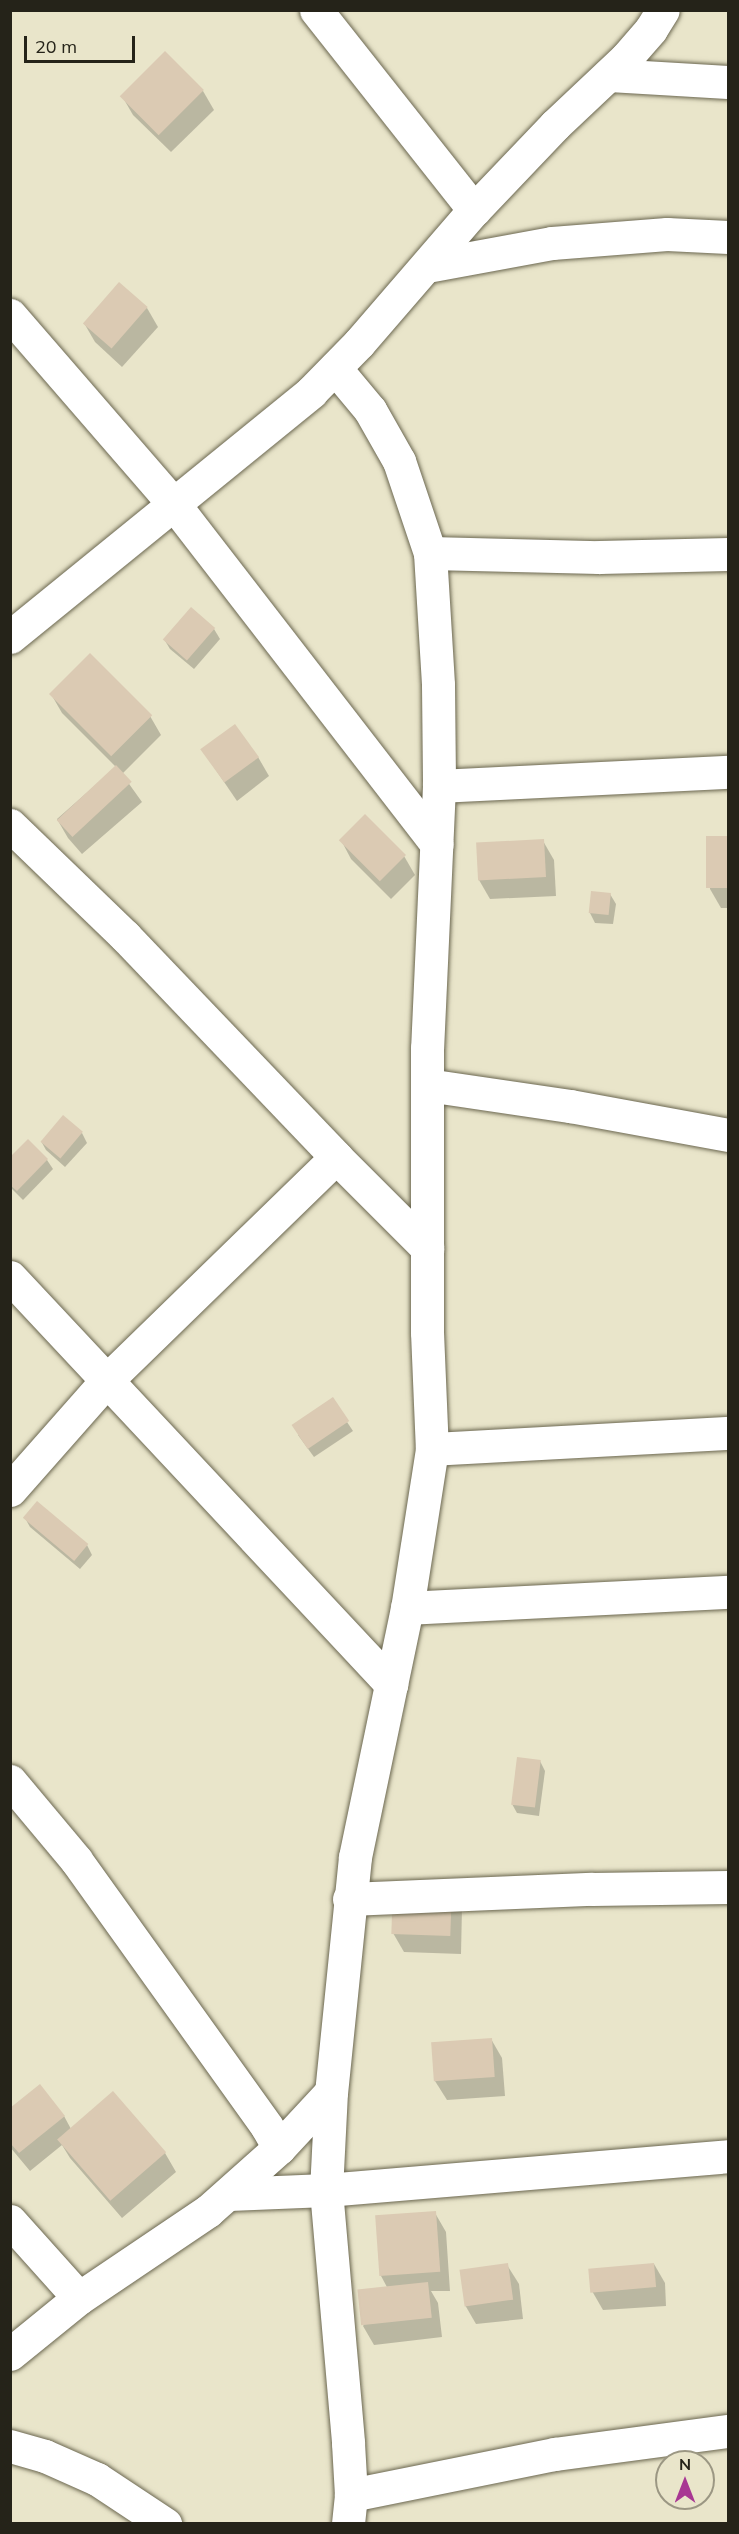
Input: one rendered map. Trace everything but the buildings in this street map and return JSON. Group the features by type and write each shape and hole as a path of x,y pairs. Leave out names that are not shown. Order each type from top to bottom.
{"street":[{"path":"316,10 474,210"},
{"path":"10,637 311,392 427,266 474,210 555,124 609,75 650,17"},
{"path":"609,75 729,82"},
{"path":"427,266 552,243 667,234 729,237"},
{"path":"10,315 173,503 437,844"},
{"path":"335,368 370,410 399,461 430,553 438,685 439,786 427,1086 427,1248 432,1449 407,1608 370,1777 349,1899 331,2092 326,2190 350,2509 555,2454 729,2431"},
{"path":"430,553 599,556 729,554"},
{"path":"439,786 729,772"},
{"path":"10,825 125,936 336,1157 427,1248"},
{"path":"427,1086 570,1106 729,1135"},
{"path":"10,1490 106,1380 336,1157"},
{"path":"10,1277 391,1684"},
{"path":"432,1449 729,1433"},
{"path":"407,1608 729,1592"},
{"path":"10,1781 76,1860 267,2127 279,2148"},
{"path":"349,1899 592,1889 729,1887"},
{"path":"10,2354 79,2298 208,2211 229,2194 279,2148 331,2092"},
{"path":"229,2194 326,2190 729,2156"},
{"path":"10,2221 79,2298"},
{"path":"10,2446 45,2456 97,2479 165,2523"}]}
